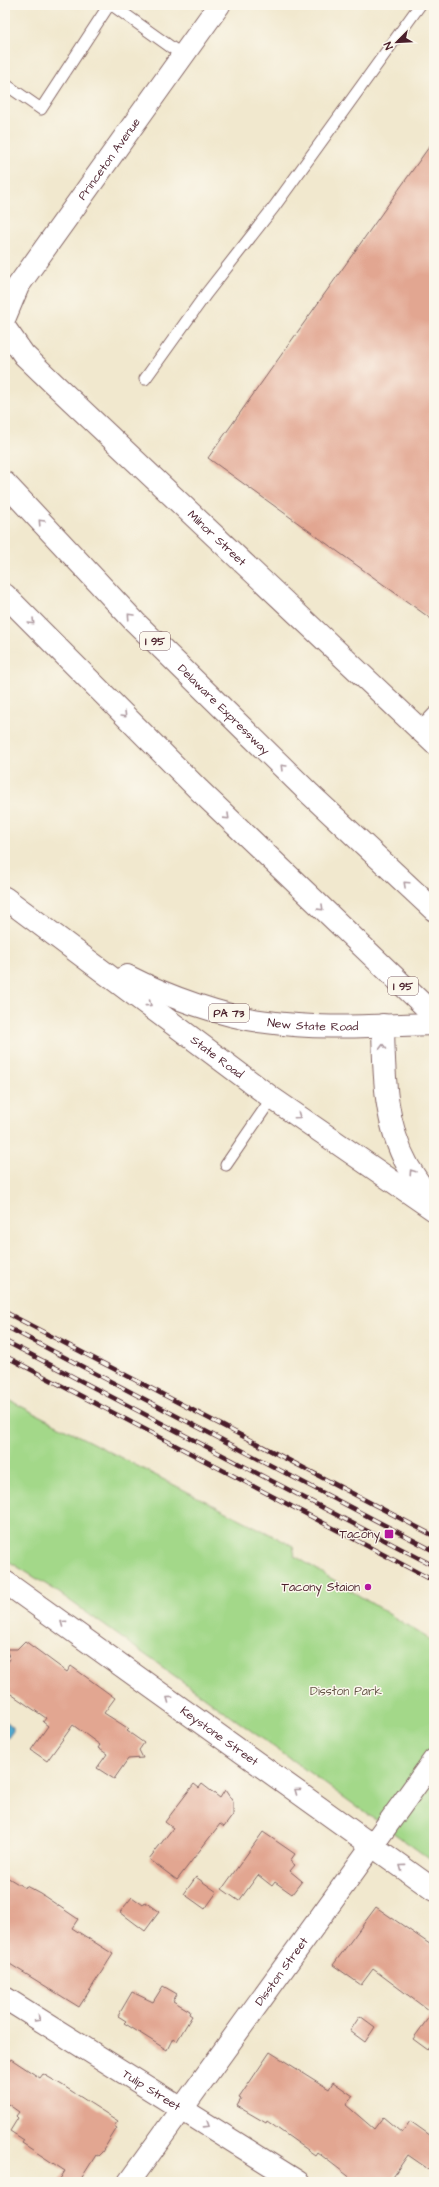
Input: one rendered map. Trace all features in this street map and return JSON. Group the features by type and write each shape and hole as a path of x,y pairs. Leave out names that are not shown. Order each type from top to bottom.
{"main road":[{"name":"Princeton Avenue","path":"5,317 18,286 218,5"},
{"name":"Milnor Street","path":"5,328 24,354 53,383 426,736"},
{"name":"Delaware Expressway","path":"5,483 141,627 310,794 434,910"},
{"name":"I 95","path":"5,595 199,790 434,1015"},
{"name":"State Road","path":"5,898 272,1098 434,1210"},
{"name":"New State Road","path":"84,956 147,986 203,1007 267,1022 328,1026 434,1024"},
{"path":"383,1025 384,1087 391,1123 408,1166 434,1205"},
{"name":"Keystone Street","path":"6,1585 373,1845 434,1890"},
{"name":"Disston Street","path":"129,2182 434,1760"},
{"name":"Tulip Street","path":"5,1998 298,2182"}],"lane":[{"path":"5,84 42,110 111,5 182,55"},
{"path":"145,379 206,294 274,208 420,5"},
{"path":"426,736 434,712"},
{"path":"226,1165 272,1098"}],"green space":[{"name":"Disston Park","path":"5,1398 293,1546 295,1556 434,1642 434,1862 55,1590 5,1559"}],"water":[{"path":"6,1721 13,1727 13,1731 5,1742"}],"building":[{"path":"434,140 434,621 208,458"},
{"path":"25,1641 67,1672 71,1666 115,1698 104,1713 129,1729 127,1731 144,1743 139,1750 143,1758 128,1759 114,1779 97,1768 107,1754 98,1748 100,1745 73,1725 47,1761 31,1750 48,1726 43,1722 46,1718 5,1690 5,1666 10,1659 6,1649 17,1649"},
{"path":"194,1784 199,1788 202,1784 220,1798 225,1790 233,1802 233,1815 224,1827 220,1824 177,1880 149,1859 173,1828 165,1822"},
{"path":"263,1832 295,1854 290,1861 295,1865 290,1871 302,1881 292,1894 275,1882 272,1886 258,1875 239,1901 222,1889"},
{"path":"5,1876 25,1888 26,1886 41,1894 78,1919 72,1928 113,1954 79,2007 5,1961"},
{"path":"196,1877 217,1892 205,1909 184,1894"},
{"path":"132,1897 143,1905 145,1902 159,1912 145,1931 120,1912"},
{"path":"376,1907 434,1947 434,2041 428,2050 413,2039 432,2013 373,1969 361,1985 333,1965"},
{"path":"163,1986 177,1994 173,2001 190,2011 189,2014 192,2016 177,2041 173,2038 167,2050 124,2023 126,2021 118,2016 132,1992 153,2002"},
{"path":"360,2016 375,2027 365,2042 350,2031"},
{"path":"270,2052 329,2089 333,2082 353,2096 346,2105 374,2129 383,2117 402,2133 410,2121 434,2138 434,2173 408,2155 389,2182 356,2182 317,2152 315,2155 267,2121 266,2123 237,2106 241,2099 239,2098"},
{"path":"11,2059 40,2078 43,2074 62,2085 118,2121 114,2126 117,2128 102,2152 98,2156 96,2155 79,2182 58,2182 65,2171 22,2143 24,2140 10,2131 18,2118 16,2116 19,2112 5,2102 5,2068"}],"railway":[{"path":"5,1312 434,1536"},
{"path":"5,1326 434,1551"},
{"path":"5,1341 434,1566"},
{"path":"5,1356 434,1581"}],"place":[{"name":"Tacony","path":"389,1534"},
{"name":"Tacony Staion","path":"368,1587"}]}
